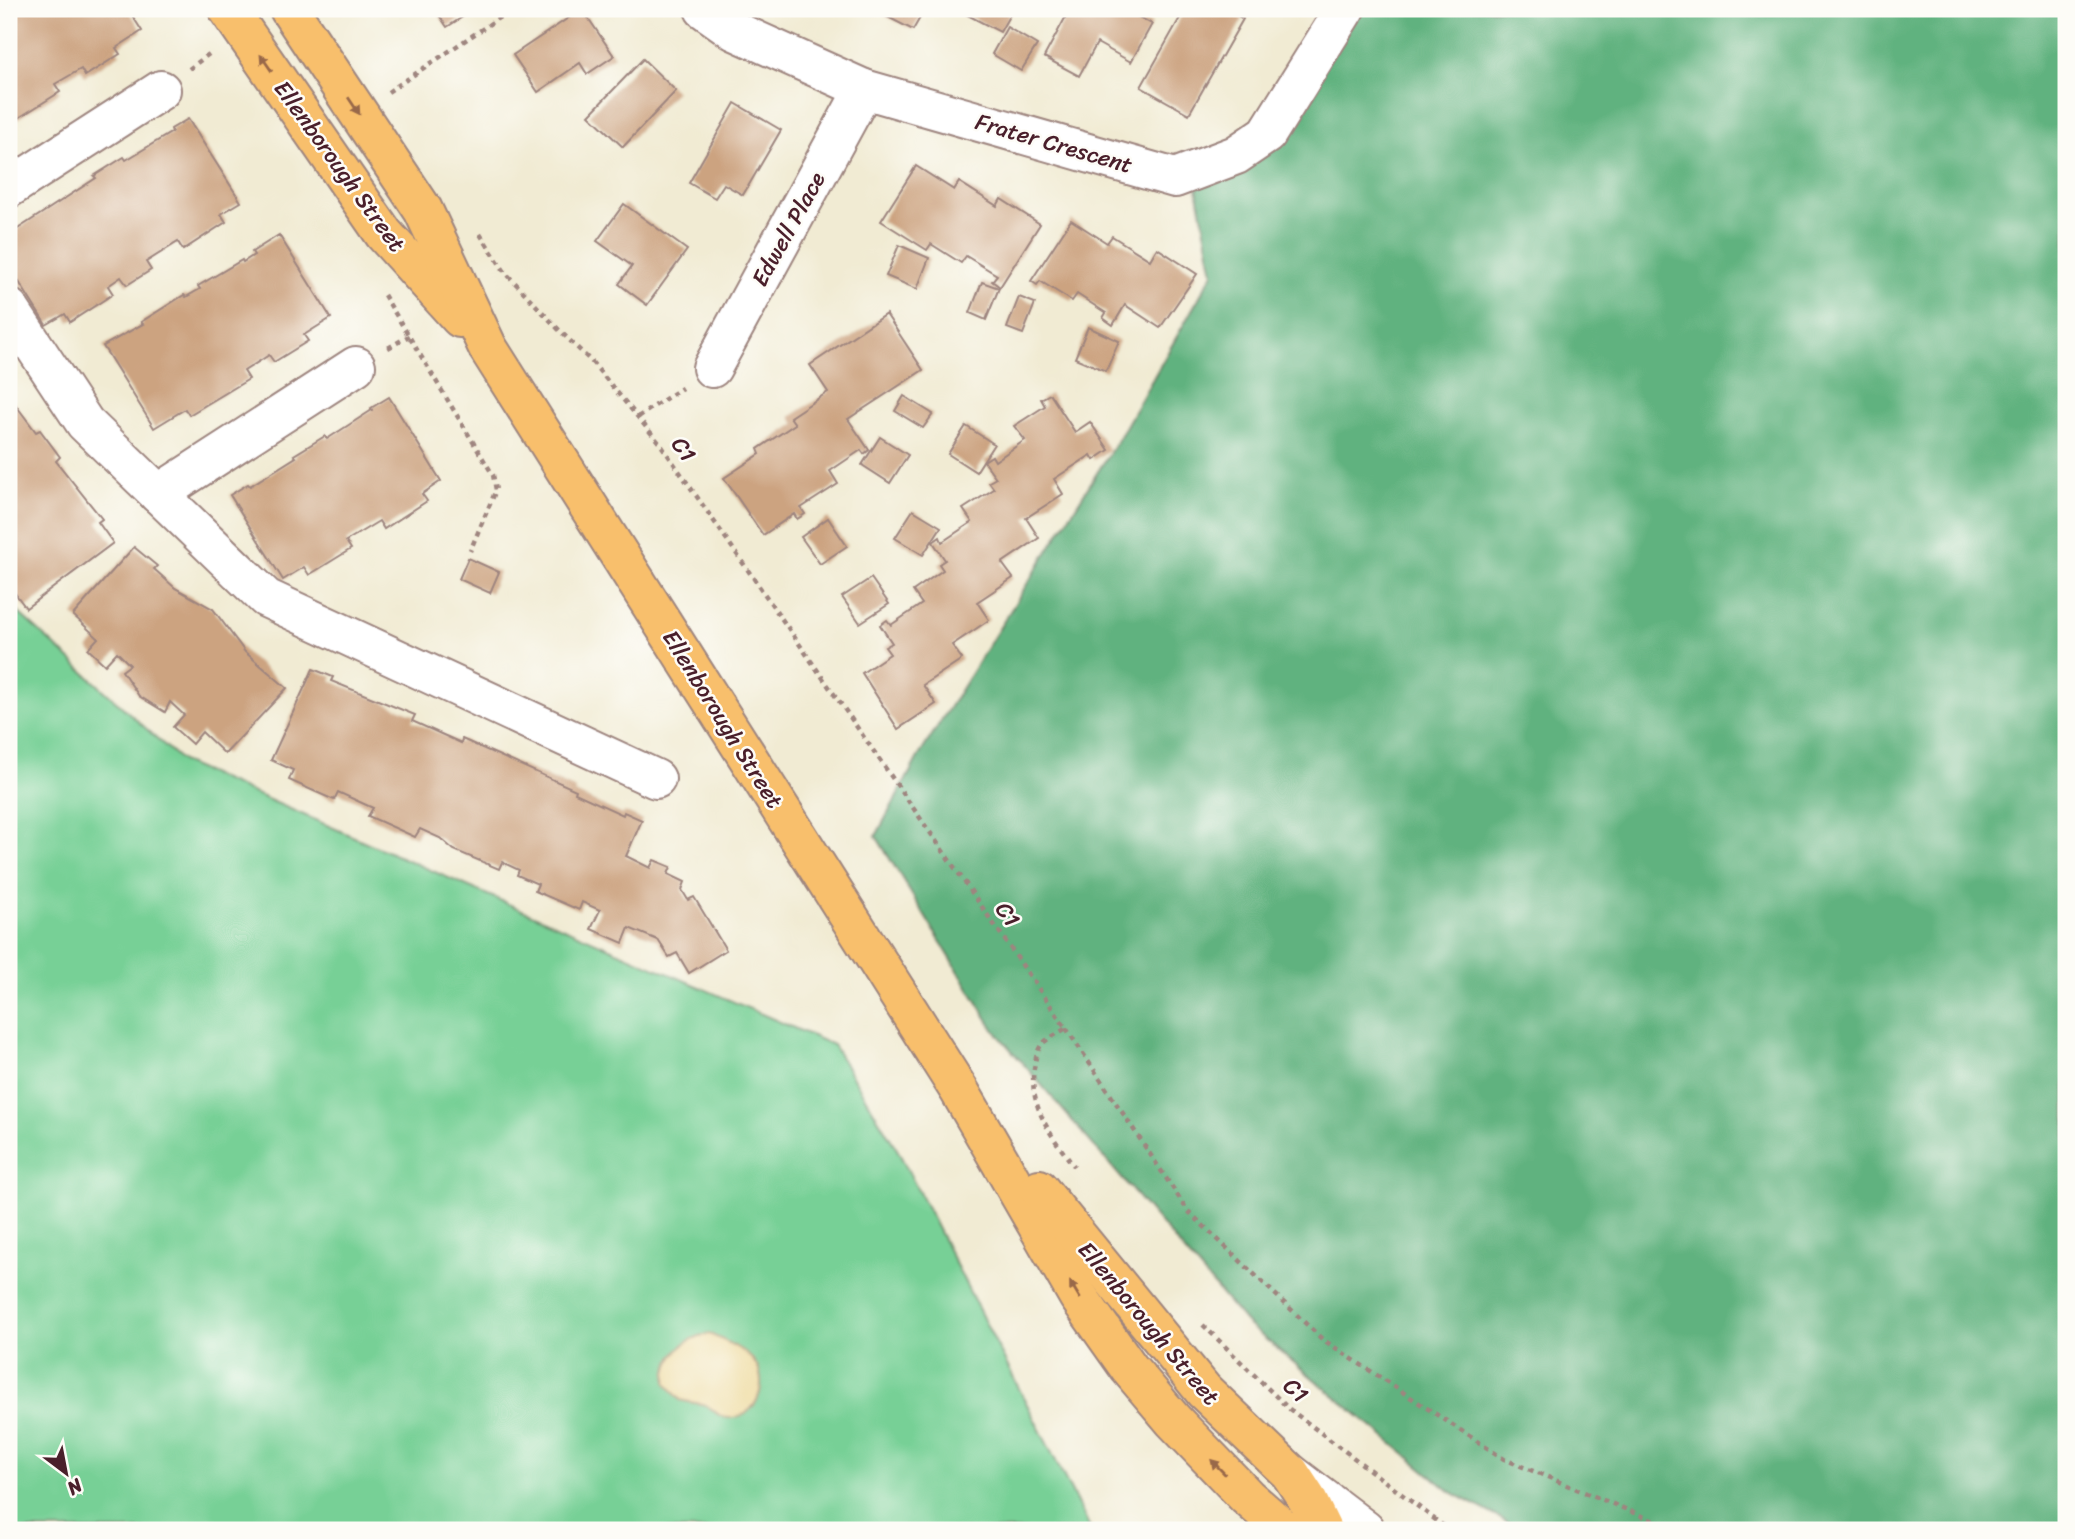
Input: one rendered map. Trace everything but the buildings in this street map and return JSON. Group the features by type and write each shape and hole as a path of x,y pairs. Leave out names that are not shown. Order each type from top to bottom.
{"main road":[{"name":"Ellenborough Street","path":"228,9 384,234 488,348"},
{"name":"Ellenborough Street","path":"289,9 423,210 488,348 959,1090 1078,1296 1154,1399 1247,1497 1261,1514 1268,1530"},
{"name":"Ellenborough Street","path":"959,1090 1198,1384 1290,1473"},
{"path":"1290,1473 1322,1530"},
{"name":"Ellenborough Street","path":"1247,1497 1286,1530"}],"street":[{"name":"Frater Crescent","path":"704,9 736,31 864,89 1175,178 1237,155 1267,134 1345,9"},
{"name":"Edwell Place","path":"712,368 864,89"},
{"path":"9,188 161,90"},
{"path":"9,308 85,424 266,598 656,779"},
{"path":"158,494 356,366"},
{"name":"Ellenborough Street","path":"1290,1473 1365,1530"}],"path":[{"path":"387,93 512,9"},
{"name":"C1","path":"505,272 591,361 661,445 1066,1028 1188,1211 1322,1339 1504,1459 1676,1530"},
{"path":"383,293 494,475 496,489 470,551"},
{"path":"638,417 712,368"},
{"path":"1066,1028 1041,1045 1032,1086 1033,1099 1052,1137 1076,1168"},
{"name":"C1","path":"1201,1322 1288,1408 1449,1530"}],"green space":[{"path":"1345,9 2066,9 2066,1530 1522,1530 1451,1492 1246,1323 995,1031 876,836 917,759 1119,438 1213,273 1197,188"},
{"path":"9,604 184,763 833,1045 898,1151 1091,1530 9,1530"}],"sand":[{"path":"710,1334 744,1352 758,1368 761,1377 759,1396 755,1404 740,1416 726,1418 706,1405 680,1400 666,1383 669,1364 678,1350 692,1339"}]}
